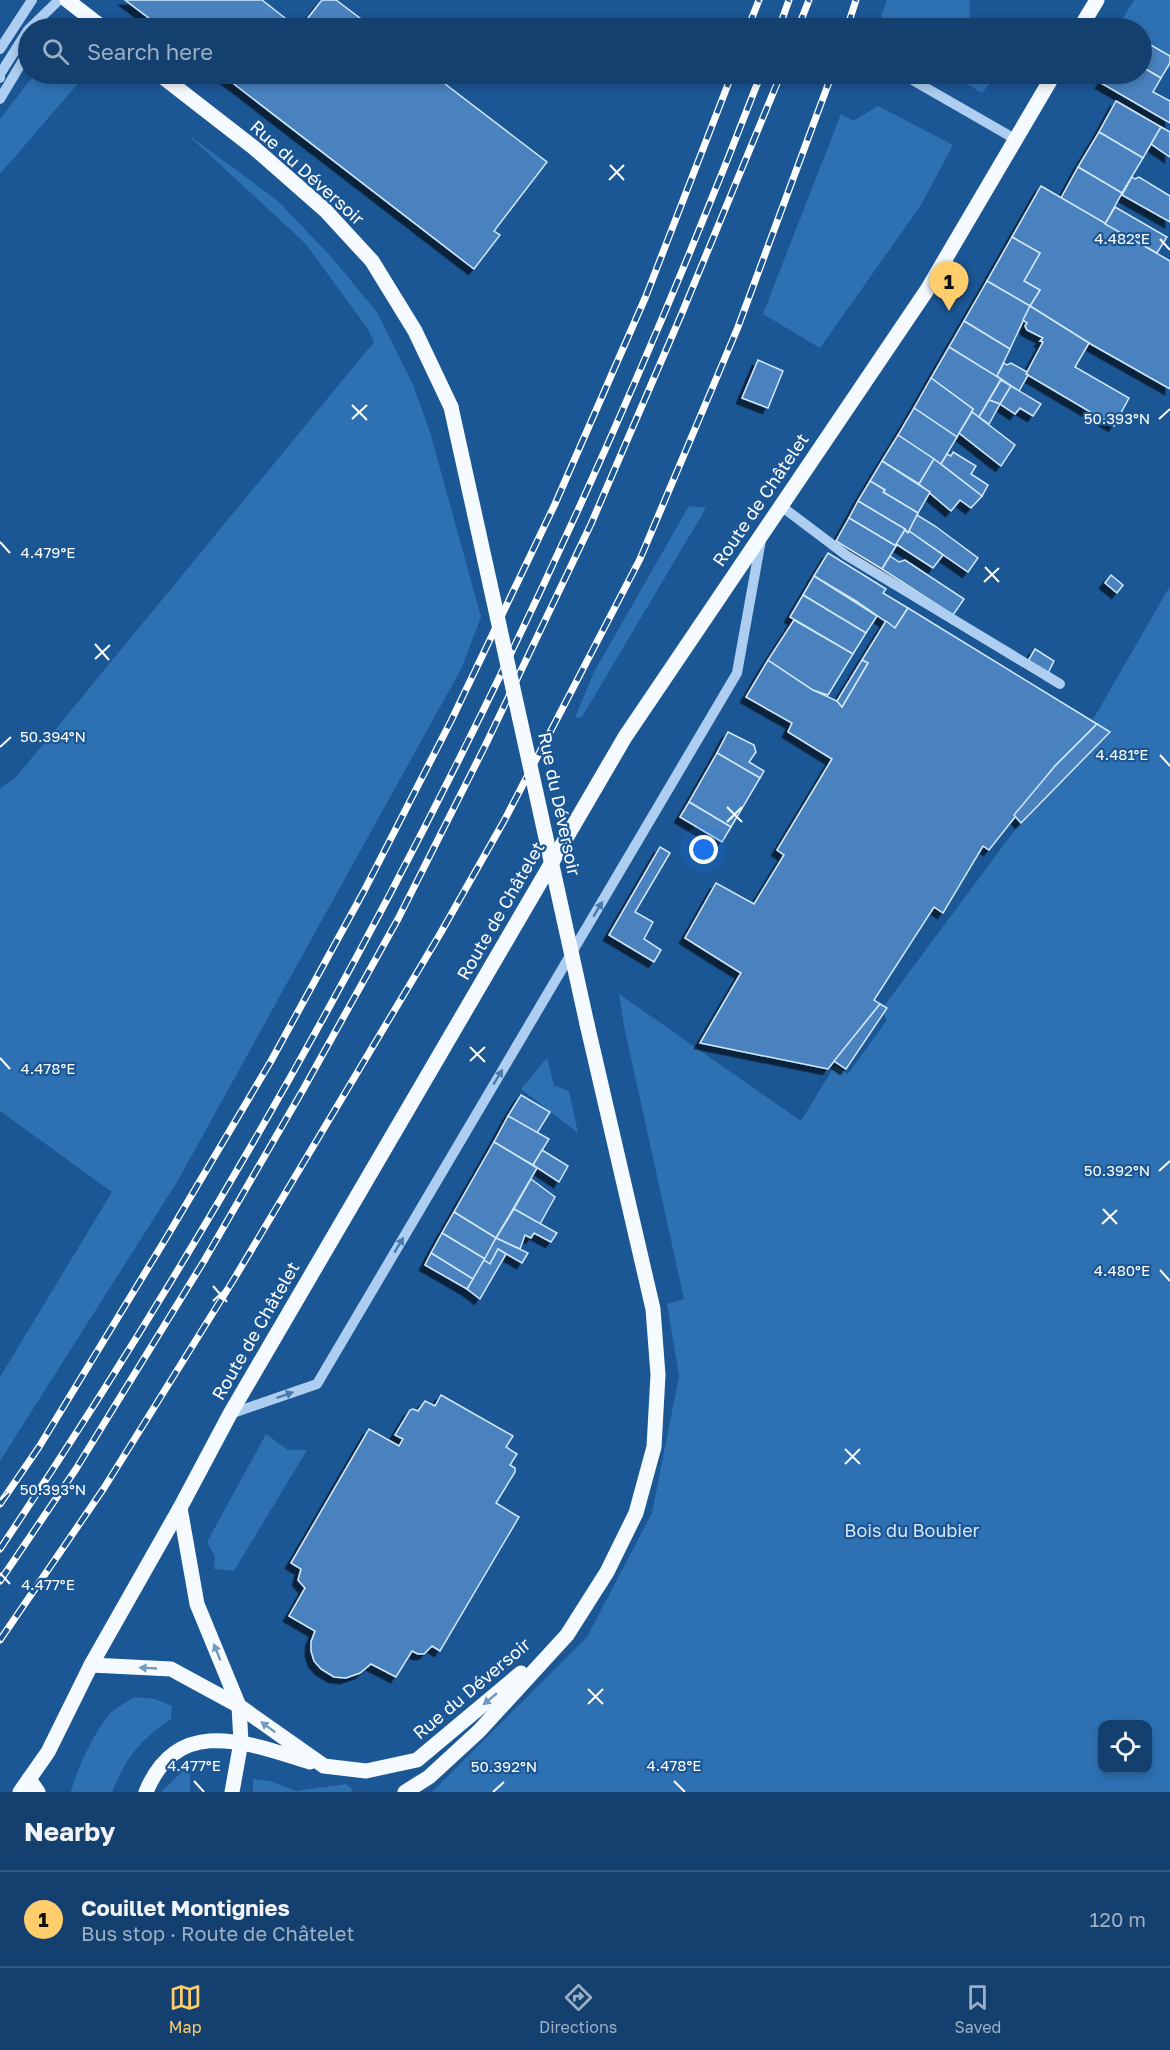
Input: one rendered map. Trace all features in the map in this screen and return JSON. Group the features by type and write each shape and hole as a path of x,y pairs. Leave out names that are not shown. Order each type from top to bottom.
{"main road":[{"path":"67,0 90,18"},
{"path":"1086,18 1097,0"},
{"name":"Rue du Déversoir","path":"172,84 253,147 325,210 372,261 416,332 451,407 587,1024 653,1309 658,1375 654,1447 636,1513 607,1572 567,1635 479,1731 429,1777 405,1792"},
{"name":"Route de Châtelet","path":"20,1792 34,1786 48,1752 91,1665 230,1414 625,737 927,290 1048,84"},
{"path":"180,1508 197,1604 239,1706 241,1742 232,1792"},
{"name":"Rue du Déversoir","path":"91,1665 171,1669 239,1706 324,1766 366,1771 417,1760 567,1635"},
{"path":"146,1792 153,1773 181,1747 207,1740 241,1742 324,1766"}],"lane":[{"path":"20,18 32,0"},
{"path":"40,18 59,0"},
{"path":"0,50 18,22"},
{"path":"0,78 0,74 18,46"},
{"path":"0,99 18,69"},
{"path":"919,84 1015,139"},
{"path":"781,506 846,555 1060,684"},
{"path":"230,1414 317,1384 737,673 762,534"}],"green space":[{"path":"887,0 970,0 969,18 882,18"},
{"path":"1134,0 1170,0 1170,69 1152,59 1152,18 1123,18"},
{"path":"27,84 77,84 0,174 0,119"},
{"path":"967,84 989,84 982,93"},
{"path":"878,106 953,145 921,205 820,348 763,314 841,114 853,121"},
{"path":"187,134 277,200 333,259 377,312 413,385 430,432 481,617 461,669 177,1182 0,1461 0,1377 112,1192 0,1111 0,789 17,776 374,342 368,329 305,243"},
{"path":"689,506 706,508 582,717 575,718 593,674"},
{"name":"Bois du Boubier","path":"1170,586 1170,1792 432,1792 587,1637 652,1513 679,1376 667,1304 684,1299 619,994 801,1121 835,1065 848,1074 887,1020 881,1010 1029,811 1095,716"},
{"path":"547,1058 554,1085 569,1091 578,1133 521,1089"},
{"path":"266,1434 288,1450 307,1450 234,1571 214,1569 215,1557 207,1542"},
{"path":"134,1697 155,1699 172,1706 171,1719 135,1750 123,1768 112,1792 71,1792 81,1763 104,1721 118,1707"},
{"path":"183,1771 190,1774 190,1792 161,1792"},
{"path":"253,1779 270,1781 296,1791 346,1784 352,1789 351,1792 253,1792"}],"building":[{"path":"125,0 262,0 285,18 149,18"},
{"path":"322,0 336,0 360,18 308,18"},
{"path":"1152,46 1170,56 1170,63 1161,78 1152,73"},
{"path":"1152,73 1161,78 1153,92 1170,101 1170,123 1103,84 1152,84"},
{"path":"234,84 445,84 547,162 494,231 500,235 474,269"},
{"path":"1116,101 1161,127 1143,158 1099,132"},
{"path":"1161,127 1170,132 1170,157 1151,144"},
{"path":"1099,132 1143,158 1122,193 1078,167"},
{"path":"1078,167 1122,193 1105,224 1061,198"},
{"path":"1132,177 1135,179 1139,177 1170,196 1170,222 1122,195"},
{"path":"1041,186 1170,261 1170,389 1030,306 1040,290 1024,281 1040,253 1012,237"},
{"path":"1115,207 1167,237 1157,253 1105,224"},
{"path":"1012,237 1040,253 1024,281 1040,290 1030,306 987,281"},
{"path":"987,281 1030,306 1010,349 964,321"},
{"path":"1030,306 1089,343 1075,367 1129,398 1114,426 1026,374 1043,342 1040,341 1043,338 1027,330 1025,326 1027,323 1023,320"},
{"path":"964,321 1010,349 997,376 949,347"},
{"path":"949,347 1001,379 979,417 972,412 973,409 931,378"},
{"path":"758,360 783,371 768,408 742,398"},
{"path":"1004,363 1007,365 1011,363 1027,372 1028,375 1019,391 997,376"},
{"path":"931,378 973,409 957,437 914,408"},
{"path":"1001,380 1011,386 1000,404 989,400"},
{"path":"1011,386 1041,404 1033,416 1020,408 1015,414 1000,404"},
{"path":"989,400 1000,404 989,424 979,417"},
{"path":"914,408 957,437 941,464 898,435"},
{"path":"972,412 1015,445 1001,466 959,433"},
{"path":"898,435 934,459 919,484 882,461"},
{"path":"953,452 976,466 971,474 988,485 982,496 941,464 947,454 951,456"},
{"path":"934,459 982,496 971,508 960,500 951,511 919,484"},
{"path":"882,461 930,492 918,513 883,492 885,490 870,481"},
{"path":"870,481 885,490 883,492 918,513 908,533 858,501"},
{"path":"858,501 905,529 896,546 849,518"},
{"path":"917,515 978,558 968,572 909,531"},
{"path":"849,518 896,546 882,569 836,541"},
{"path":"905,530 943,555 933,568 896,544"},
{"path":"828,553 886,589 883,593 908,608 895,628 814,576"},
{"path":"890,556 899,562 905,560 964,599 953,615 882,569"},
{"path":"1111,575 1123,585 1117,593 1105,583"},
{"path":"814,576 877,616 866,633 803,595"},
{"path":"803,595 866,633 853,654 790,617"},
{"path":"908,608 1097,724 1055,766 989,850 983,846 943,913 934,907 874,1000 880,1004 828,1069 700,1043 741,973 685,938 716,883 754,904 784,855 777,850 832,759 788,732 792,723 746,697 768,660 813,690 837,701 842,707 868,663 862,660 886,621 895,628"},
{"path":"794,620 853,654 828,695 813,690 768,660"},
{"path":"1035,649 1054,661 1048,673 1028,661"},
{"path":"862,660 868,663 842,707 837,701"},
{"path":"1097,724 1110,732 1021,823 1014,815 1055,766"},
{"path":"728,732 754,745 756,752 749,762 764,771 760,778 717,753"},
{"path":"717,753 760,778 731,827 689,802"},
{"path":"689,802 731,827 722,842 680,817"},
{"path":"660,847 670,853 635,912 653,922 644,939 661,950 654,962 609,935"},
{"path":"880,1004 887,1008 846,1069 834,1061"},
{"path":"521,1095 550,1112 537,1133 508,1116"},
{"path":"508,1116 549,1139 533,1165 494,1142"},
{"path":"494,1142 537,1168 496,1238 454,1212"},
{"path":"542,1150 568,1166 559,1182 533,1165"},
{"path":"531,1179 555,1197 540,1224 514,1209"},
{"path":"514,1209 557,1233 551,1242 534,1233 531,1238 525,1235 520,1249 496,1238"},
{"path":"454,1212 496,1238 485,1259 442,1233"},
{"path":"442,1233 485,1259 473,1279 431,1253"},
{"path":"496,1238 528,1253 522,1263 498,1249 490,1264 484,1260"},
{"path":"498,1249 506,1254 480,1299 467,1289 484,1260 490,1264"},
{"path":"431,1253 473,1279 467,1289 425,1265"},
{"path":"441,1395 513,1436 506,1447 517,1454 510,1465 515,1468 515,1472 496,1503 519,1517 440,1651 432,1646 424,1654 412,1651 396,1677 371,1664 360,1673 346,1678 334,1677 321,1669 314,1661 311,1642 315,1631 289,1616 305,1588 298,1580 301,1569 291,1563 369,1429 399,1446 403,1439 395,1435 410,1410 418,1411 425,1401 435,1406"}],"railway":[{"path":"752,18 759,0"},
{"path":"783,18 789,0"},
{"path":"802,18 809,0"},
{"path":"850,18 856,0"},
{"path":"0,1504 39,1447 165,1240 271,1061 364,891 451,721 555,504 646,296 728,84"},
{"path":"0,1549 113,1375 221,1197 324,1016 422,832 514,646 602,457 684,267 757,84"},
{"path":"0,1581 76,1469 204,1261 398,919 486,744 591,524 777,84"},
{"path":"0,1640 104,1488 234,1279 440,934 504,821 640,559 738,327 828,84"}],"place":[{"name":"Couillet Montignies","path":"949,311"}]}
